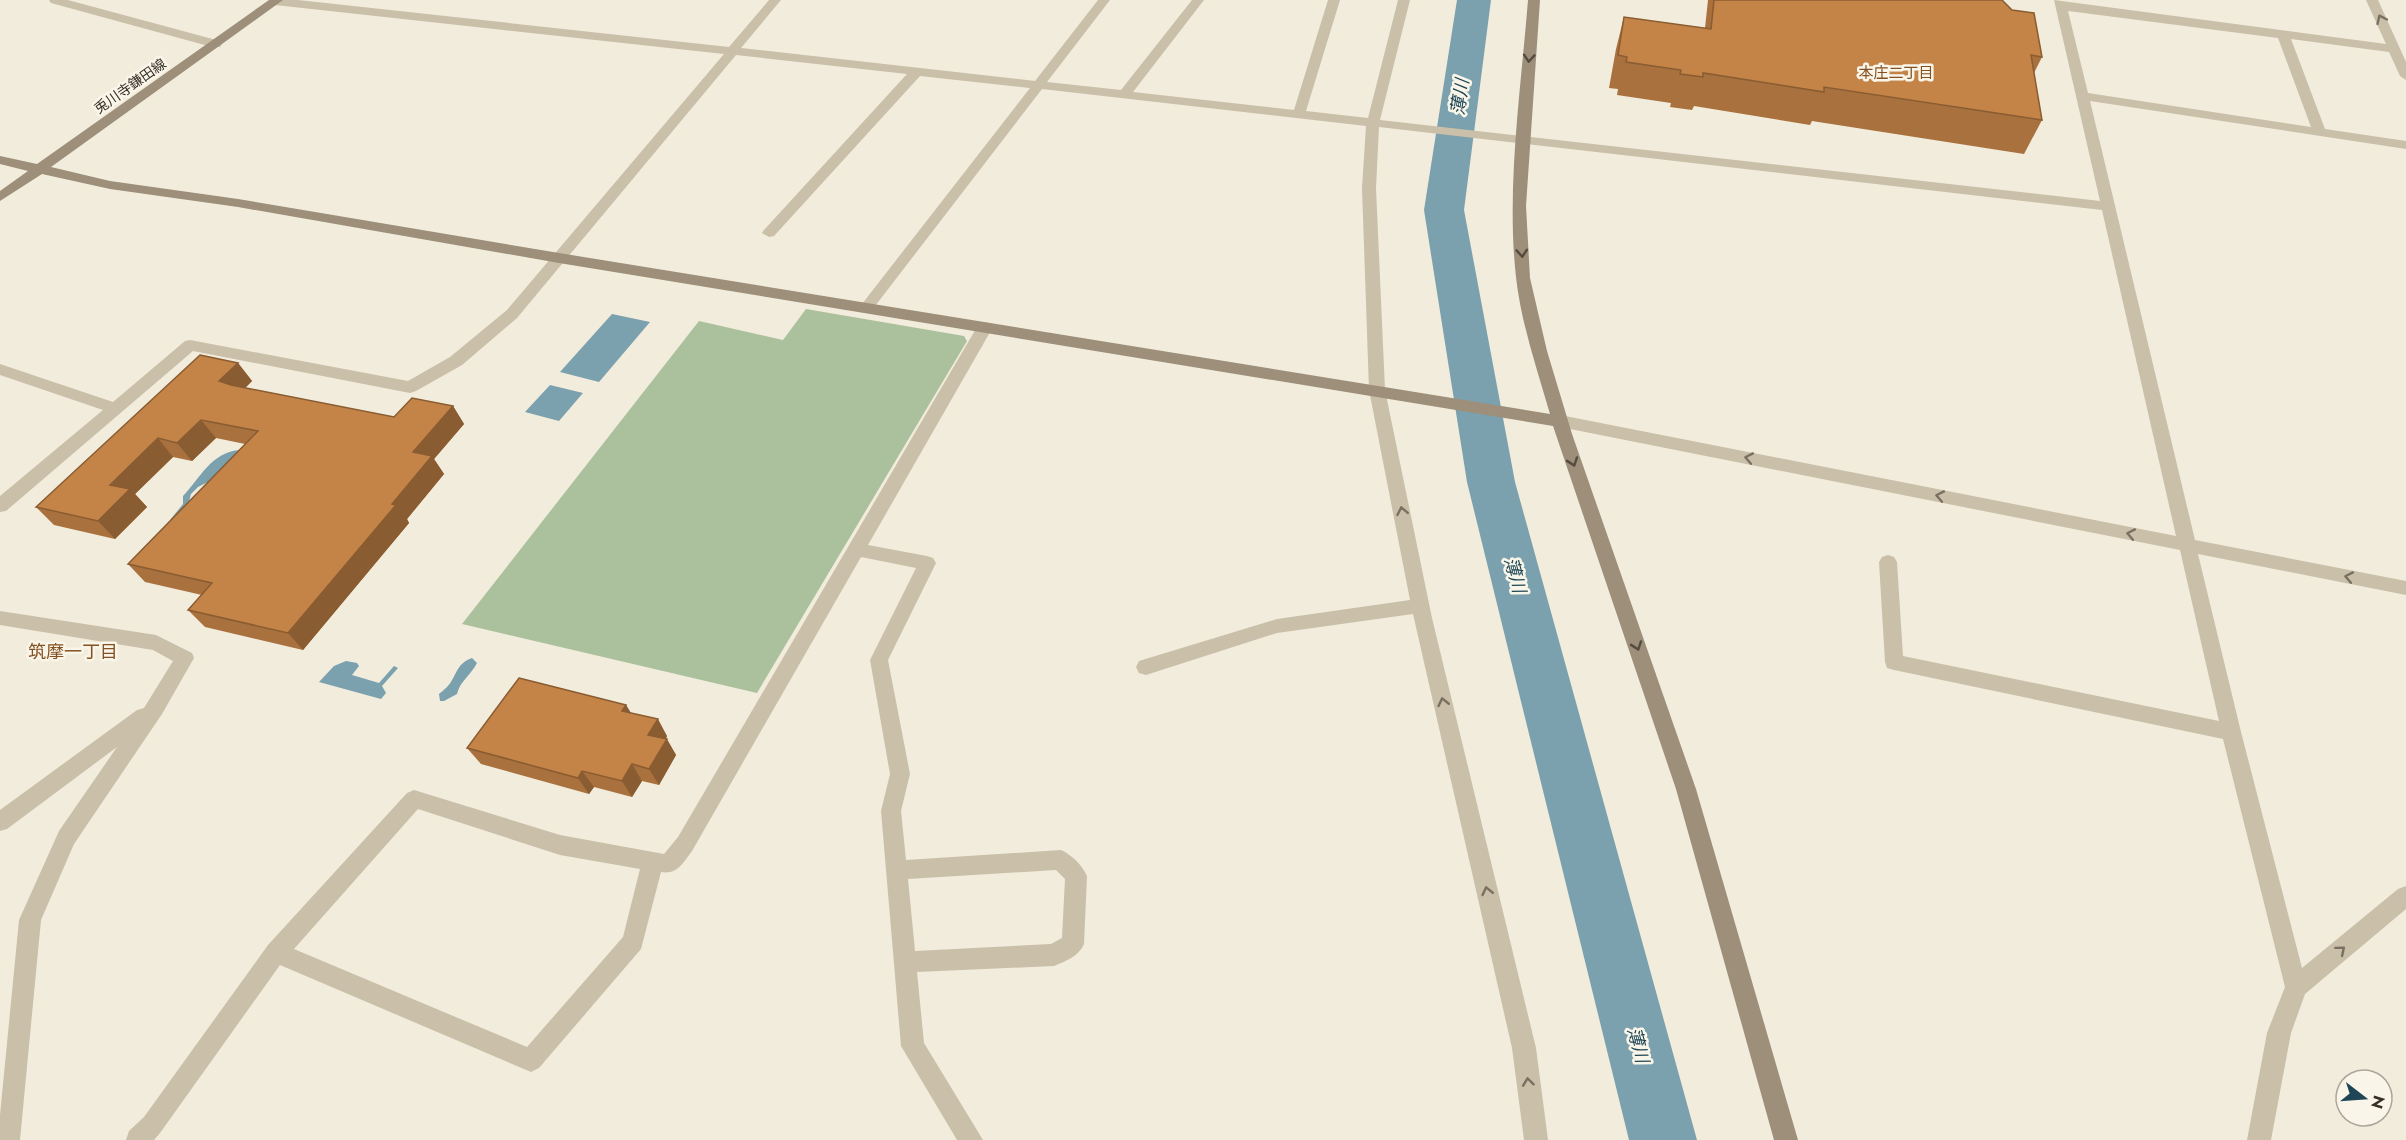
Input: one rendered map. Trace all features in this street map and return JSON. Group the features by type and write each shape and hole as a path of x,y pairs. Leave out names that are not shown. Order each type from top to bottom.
{"street":[{"path":"55,0 216,44"},
{"path":"0,506 190,345 410,387 456,361 512,314 775,0"},
{"path":"867,307 1104,0"},
{"path":"1124,95 1198,0"},
{"path":"1299,114 1334,0"},
{"path":"1404,0 1380,124 1369,199 1385,391 1421,606 1524,1048 1536,1140"},
{"path":"1534,0 1516,140 1523,278 1539,351 1560,421 1686,789 1786,1140"},
{"path":"2372,0 2406,76"},
{"path":"276,1 2108,206"},
{"name":"兎川寺鎌田線","path":"0,196 276,1"},
{"path":"2296,987 2232,732 2061,3 2395,49"},
{"path":"2283,34 2320,132"},
{"path":"769,233 916,72"},
{"path":"2082,96 2406,145"},
{"path":"0,160 110,185 238,203 559,258 1560,421 2406,588"},
{"path":"138,1140 153,1125 276,952 414,798 560,845 669,864 685,844 985,327"},
{"path":"0,369 32,382 115,408"},
{"path":"856,549 927,563 879,660 900,774 891,812 913,1046 971,1140"},
{"path":"1888,562 1894,662 2232,732"},
{"path":"1146,667 1277,626 1421,606"},
{"path":"0,618 156,643 185,658 66,838 30,920 8,1140"},
{"path":"0,822 154,708"},
{"path":"896,870 1061,860 1076,876 1073,944 1054,955 905,962"},
{"path":"276,952 531,1060 633,942 653,861"},
{"path":"2259,1140 2279,1032 2296,987 2406,896"}],"green space":[{"path":"806,309 964,336 967,341 757,693 462,624 699,321 783,340"}],"water":[{"path":"612,314 650,322 599,382 560,372"},
{"path":"550,385 583,393 559,421 525,412"},
{"path":"239,450 220,476 198,487 191,494 188,506 170,520 183,504 183,496 207,467 221,456"},
{"path":"472,658 477,663 457,694 440,701 439,694 447,687 462,664"},
{"path":"346,661 357,663 359,666 352,675 379,683 394,666 398,668 382,686 386,693 381,699 319,682 334,666"}],"building":[{"path":"1714,0 2002,0 2012,10 2034,13 2042,57 2031,55 2042,120 1824,87 1824,92 1703,73 1703,77 1680,74 1681,70 1626,62 1627,57 1618,55 1624,17 1711,29"},
{"path":"200,355 238,363 219,381 231,385 394,417 412,398 453,406 413,452 432,456 392,504 396,505 288,633 188,610 212,583 128,564 258,431 201,420 177,443 158,438 110,485 130,489 98,521 36,507"},
{"path":"519,678 626,705 622,711 658,719 648,735 667,739 649,769 632,764 622,781 582,771 578,778 467,748"}],"waterway":[{"name":"薄川","path":"1474,0 1444,210 1491,482 1663,1140"}],"district":[{"name":"本庄二丁目","path":"1896,73"},
{"name":"筑摩一丁目","path":"73,652"}]}
